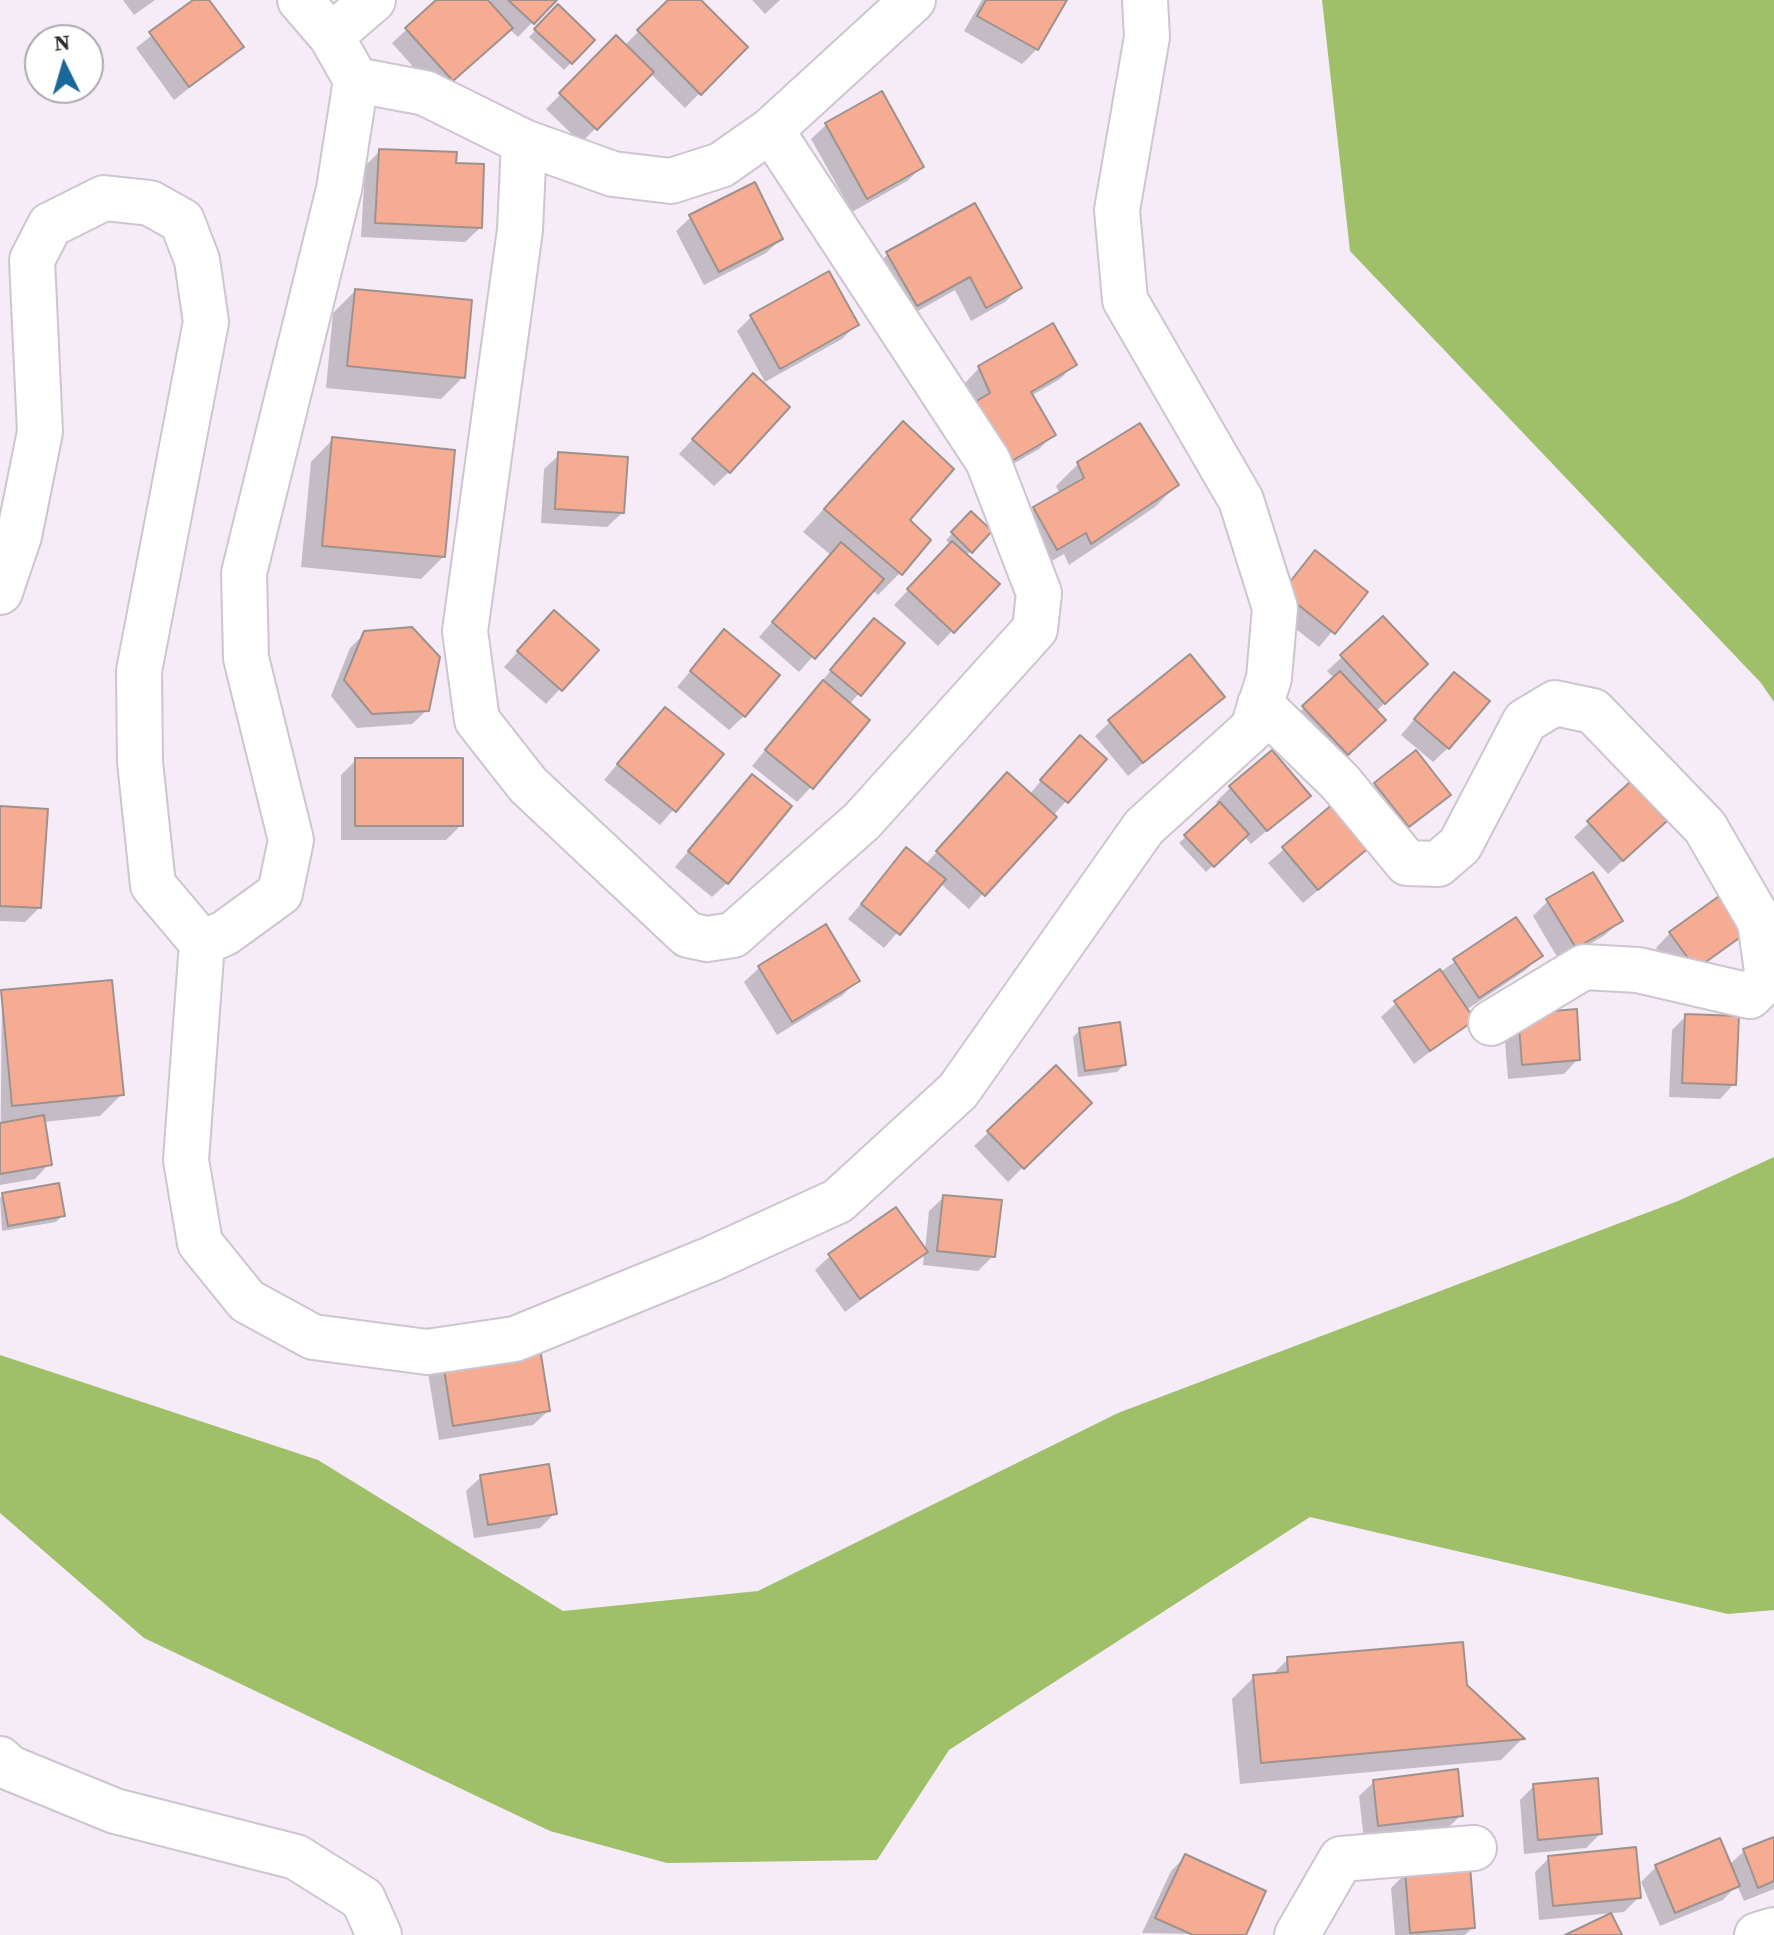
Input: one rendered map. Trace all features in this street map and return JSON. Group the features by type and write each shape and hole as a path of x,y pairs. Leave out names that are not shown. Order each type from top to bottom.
{"street":[{"path":"202,943 225,933 280,893 291,840 246,658 244,573 339,189 356,80 331,36 300,0"},
{"path":"331,36 373,0"},
{"path":"356,80 425,93 524,142 613,174 671,181 721,165 771,130 913,0"},
{"path":"0,592 19,536 40,432 32,260 50,225 104,198 150,203 182,221 197,260 206,322 139,671 140,762 153,885 202,943 186,1160 200,1243 247,1301 313,1337 427,1352 515,1339 711,1259 838,1201 958,1091 1144,827 1253,728 1269,678 1275,608 1241,500 1125,300 1117,210 1147,37 1145,0"},
{"path":"524,142 520,230 465,631 477,720 528,785 688,935 707,939 733,935 862,821 1035,629 1039,593 988,461 771,130"},
{"path":"1260,704 1340,782 1407,863 1438,864 1460,845 1525,721 1555,703 1593,711 1705,827 1760,922 1768,978 1750,996 1638,970 1584,967 1491,1023"},
{"path":"0,1759 10,1768 115,1811 296,1857 371,1917"},
{"path":"1297,1935 1341,1859 1474,1848"},
{"path":"1757,1935 1774,1930"}],"green space":[{"path":"1322,0 1774,0 1774,702 1761,683 1350,251"},
{"path":"1774,1157 1774,1610 1728,1614 1310,1517 949,1750 877,1860 667,1863 550,1831 144,1638 0,1513 0,1355 318,1460 563,1611 758,1591 1118,1413 1678,1201"}],"building":[{"path":"193,0 209,0 244,47 189,87 149,32"},
{"path":"436,0 488,0 513,28 453,81 405,28"},
{"path":"508,0 557,0 534,24"},
{"path":"668,0 701,0 748,47 701,95 637,30"},
{"path":"986,0 1067,0 1038,50 977,16"},
{"path":"558,4 595,40 572,64 534,29"},
{"path":"616,35 654,72 597,130 559,93"},
{"path":"882,91 924,167 867,199 825,123"},
{"path":"379,149 457,152 456,163 484,164 482,228 375,223"},
{"path":"755,182 783,239 719,272 689,215"},
{"path":"975,203 1022,288 986,308 970,277 917,306 886,252"},
{"path":"829,271 859,325 780,369 750,315"},
{"path":"355,289 472,300 465,378 347,366"},
{"path":"1053,323 1077,365 1031,392 1056,435 1010,462 975,402 990,393 978,366"},
{"path":"753,373 790,407 730,473 692,439"},
{"path":"903,421 954,469 910,520 931,540 902,575 824,509"},
{"path":"1140,423 1179,485 1091,544 1086,533 1057,550 1033,507 1084,478 1077,462"},
{"path":"332,437 455,450 445,557 322,546"},
{"path":"558,452 628,457 624,513 555,509"},
{"path":"971,511 992,531 972,553 951,532"},
{"path":"952,541 1000,584 954,633 907,589"},
{"path":"841,542 884,579 815,659 772,622"},
{"path":"1315,550 1368,592 1335,634 1282,592"},
{"path":"554,610 599,650 562,691 517,651"},
{"path":"1383,616 1428,664 1385,704 1340,655"},
{"path":"874,618 905,643 861,696 830,670"},
{"path":"412,627 440,657 429,711 372,714 344,680 364,631"},
{"path":"724,629 780,675 745,717 690,671"},
{"path":"1190,654 1225,697 1143,763 1108,720"},
{"path":"1340,671 1386,720 1348,755 1302,706"},
{"path":"1454,672 1490,701 1449,749 1414,719"},
{"path":"823,680 870,720 813,789 765,750"},
{"path":"665,707 724,754 676,812 617,764"},
{"path":"1080,735 1107,759 1068,803 1040,780"},
{"path":"1272,750 1311,796 1267,831 1229,786"},
{"path":"1416,750 1451,795 1409,827 1374,783"},
{"path":"355,758 463,758 463,826 355,826"},
{"path":"1007,772 1057,817 985,896 936,851"},
{"path":"752,774 792,806 728,884 688,851"},
{"path":"1630,782 1667,821 1623,861 1587,821"},
{"path":"1220,802 1249,834 1214,867 1184,835"},
{"path":"1334,803 1371,846 1318,890 1282,847"},
{"path":"0,806 48,809 41,908 0,906"},
{"path":"906,847 946,879 900,935 861,904"},
{"path":"1593,872 1623,921 1576,948 1546,899"},
{"path":"1722,894 1749,931 1696,969 1669,932"},
{"path":"1516,917 1543,956 1479,998 1453,959"},
{"path":"826,924 860,981 792,1022 758,966"},
{"path":"1440,969 1475,1020 1430,1051 1394,1001"},
{"path":"112,980 124,1095 12,1106 1,990"},
{"path":"1577,1009 1580,1060 1522,1065 1518,1014"},
{"path":"1685,1014 1739,1016 1736,1085 1682,1083"},
{"path":"1120,1022 1126,1065 1085,1071 1079,1028"},
{"path":"1056,1065 1092,1103 1024,1169 987,1131"},
{"path":"44,1115 52,1165 0,1174 0,1123"},
{"path":"59,1183 65,1216 8,1226 2,1193"},
{"path":"943,1195 1002,1200 995,1257 937,1251"},
{"path":"896,1207 928,1252 860,1299 828,1254"},
{"path":"539,1342 550,1411 453,1426 442,1357"},
{"path":"549,1464 557,1514 488,1525 480,1475"},
{"path":"1463,1642 1467,1685 1525,1739 1261,1763 1253,1675 1288,1672 1287,1657"},
{"path":"1458,1769 1463,1816 1378,1826 1373,1780"},
{"path":"1598,1778 1602,1834 1538,1840 1533,1784"},
{"path":"1774,1837 1774,1881 1758,1888 1743,1849"},
{"path":"1720,1838 1740,1886 1675,1913 1655,1865"},
{"path":"1636,1847 1641,1898 1553,1906 1548,1856"},
{"path":"1185,1854 1266,1891 1246,1935 1193,1935 1155,1918"},
{"path":"1470,1866 1475,1928 1410,1933 1405,1871"},
{"path":"1611,1913 1622,1935 1565,1935"}]}
